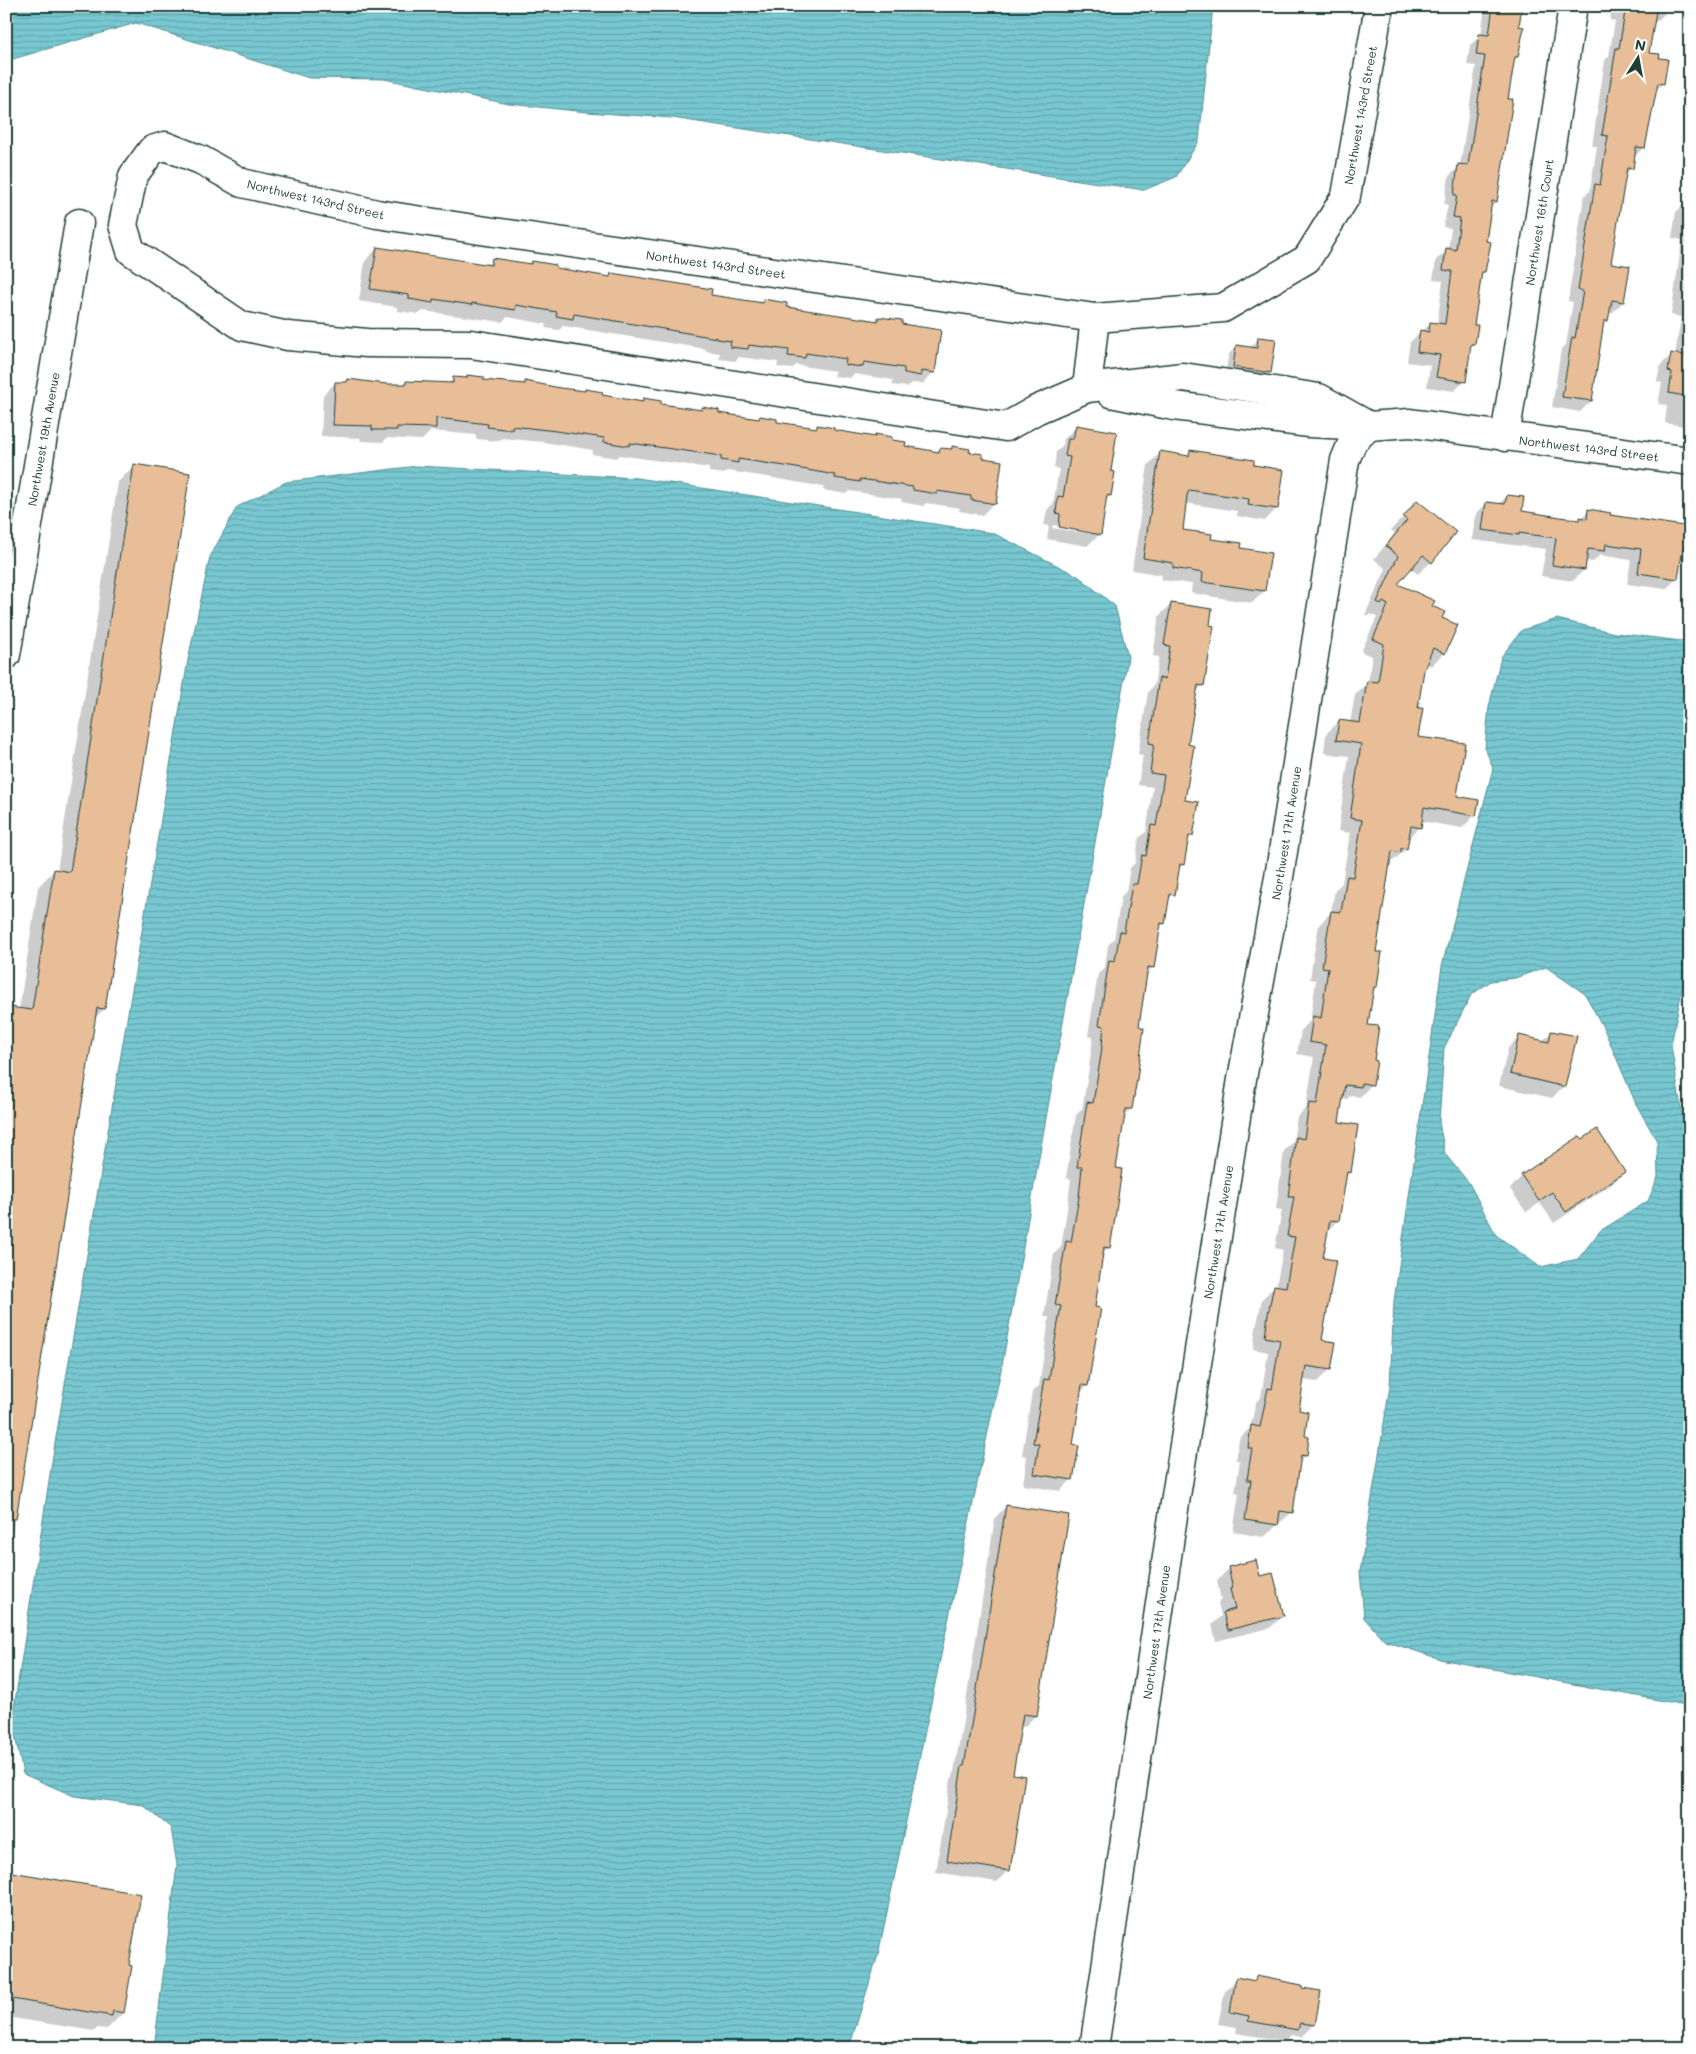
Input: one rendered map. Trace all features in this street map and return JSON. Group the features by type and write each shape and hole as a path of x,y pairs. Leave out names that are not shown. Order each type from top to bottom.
{"street":[{"name":"Northwest 143rd Street","path":"1379,6 1346,196 1307,259 1223,308 1095,318 487,231 377,214 242,183 201,160 165,146 152,150 133,176 123,224 131,251 188,291 242,326 288,336 367,343 470,344 1006,427 1036,410 1088,388 1174,406 1309,423 1369,426 1410,423 1690,461"},
{"name":"Northwest 16th Court","path":"1505,437 1573,6"},
{"name":"Northwest 19th Avenue","path":"6,656 79,223"},
{"path":"1088,388 1095,318"},
{"name":"Northwest 17th Avenue","path":"1094,2048 1177,1487 1242,1079 1279,877 1344,460 1353,441 1369,426"}],"water":[{"path":"6,6 1213,6 1199,141 1176,177 1144,190 672,118 509,104 384,79 309,78 136,23 6,61"},
{"path":"417,466 637,478 993,533 1078,576 1115,606 1128,657 1003,1360 878,1955 849,2048 154,2048 177,1865 171,1828 143,1805 74,1796 23,1774 12,1721 53,1455 188,660 210,557 237,507 286,482"},
{"path":"1557,619 1615,633 1690,642 1690,979 1683,985 1671,1045 1686,1140 1690,1144 1690,1706 1440,1659 1385,1641 1364,1618 1360,1572 1390,1386 1394,1301 1442,966 1493,768 1485,748 1489,707 1501,657 1522,630","holes":["1546,967 1585,994 1604,1029 1636,1104 1657,1141 1658,1177 1648,1201 1600,1231 1578,1259 1540,1267 1496,1235 1469,1183 1445,1154 1439,1122 1444,1048 1471,995 1491,981 1515,978"]}],"building":[{"path":"1493,6 1522,6 1519,26 1524,27 1518,57 1515,57 1508,99 1513,99 1497,202 1492,201 1486,241 1491,242 1485,272 1482,272 1474,325 1478,325 1475,344 1471,344 1466,382 1436,377 1440,355 1417,352 1420,330 1429,332 1430,322 1445,324 1452,271 1443,270 1446,248 1456,250 1460,218 1453,217 1457,195 1454,195 1458,164 1468,165 1485,56 1476,55 1479,34 1489,35"},
{"path":"1626,6 1657,6 1649,53 1660,54 1659,58 1668,59 1664,84 1658,83 1645,148 1636,147 1633,169 1627,168 1611,263 1630,266 1624,302 1612,300 1608,321 1604,321 1592,401 1562,397 1572,337 1575,338 1583,291 1578,290 1595,184 1600,185 1608,136 1602,135 1616,48 1619,48"},
{"path":"377,247 491,265 492,258 531,264 532,261 556,265 556,268 610,277 611,273 712,289 711,295 763,303 763,299 787,303 787,307 878,321 878,317 902,320 902,324 941,330 935,373 921,371 921,376 904,373 904,368 864,362 863,367 845,365 846,359 806,353 805,358 788,356 789,350 749,345 748,349 730,347 731,341 717,338 574,314 573,319 556,316 557,312 516,305 515,310 472,303 472,305 433,299 433,303 409,299 409,295 370,289"},
{"path":"1258,337 1276,339 1271,373 1233,367 1236,345 1257,348"},
{"path":"1671,353 1690,356 1690,397 1669,393 1672,372 1668,371"},
{"path":"467,375 484,377 484,380 525,384 525,381 560,388 585,391 585,389 603,392 602,395 643,402 643,398 661,401 661,404 702,410 702,407 719,410 719,413 759,419 760,416 777,419 777,422 817,428 817,425 875,437 875,434 892,437 892,440 906,442 905,446 939,452 940,448 952,449 952,446 970,449 969,452 983,454 983,458 1002,461 996,504 971,500 971,496 937,491 937,494 913,490 913,487 860,479 860,482 835,478 835,475 738,459 738,463 721,460 721,456 630,443 629,446 604,442 604,438 556,431 512,426 512,430 487,427 488,424 436,418 436,428 397,427 397,430 372,430 372,426 333,425 335,382 347,382 348,379 386,384 406,384 406,381 453,383 453,377 467,378"},
{"path":"1076,425 1117,432 1111,471 1115,472 1111,496 1107,495 1101,535 1059,527 1060,514 1056,513 1058,496 1063,497 1070,457 1065,456 1068,439 1073,439"},
{"path":"1190,450 1254,460 1254,465 1284,470 1278,509 1248,505 1249,499 1189,490 1187,496 1183,530 1212,534 1211,539 1242,543 1241,548 1271,553 1265,591 1202,582 1203,573 1173,568 1173,563 1143,558 1160,451 1189,456"},
{"path":"134,464 190,473 105,1009 97,1008 16,1519 6,1519 6,1024 9,1007 32,1010 54,869 70,872"},
{"path":"1507,495 1524,497 1522,511 1579,520 1580,517 1587,519 1588,509 1611,513 1610,515 1690,527 1690,549 1683,548 1678,579 1638,573 1641,549 1606,544 1605,551 1588,549 1585,570 1552,565 1556,538 1482,530 1486,502 1505,504"},
{"path":"1417,500 1456,532 1432,563 1423,555 1398,584 1435,601 1432,606 1445,612 1442,618 1458,625 1445,654 1433,648 1424,670 1418,708 1423,708 1418,737 1465,743 1457,796 1479,800 1476,816 1424,807 1421,828 1411,826 1407,849 1401,848 1401,853 1392,851 1376,952 1382,952 1377,987 1374,987 1368,1025 1379,1026 1374,1060 1377,1061 1373,1085 1361,1083 1361,1087 1345,1085 1339,1122 1358,1125 1351,1173 1347,1172 1339,1221 1330,1220 1323,1258 1336,1260 1322,1340 1336,1342 1331,1370 1306,1366 1299,1410 1308,1412 1305,1436 1309,1437 1307,1456 1301,1455 1293,1513 1280,1511 1278,1525 1245,1520 1251,1480 1247,1480 1252,1448 1248,1448 1251,1425 1260,1427 1268,1388 1272,1389 1280,1340 1265,1337 1268,1314 1274,1285 1286,1287 1295,1237 1287,1236 1294,1197 1288,1197 1296,1137 1304,1139 1309,1103 1317,1104 1326,1045 1309,1042 1313,1016 1321,1018 1328,968 1322,967 1331,911 1341,912 1347,876 1353,877 1362,820 1350,818 1361,744 1336,740 1339,720 1360,723 1367,681 1378,682 1384,644 1373,639 1388,605 1383,602 1381,605 1377,602 1398,556 1386,546 1407,520 1403,517"},
{"path":"1171,603 1212,609 1210,625 1214,626 1204,686 1198,685 1188,744 1194,746 1185,800 1199,802 1193,836 1189,836 1184,865 1180,864 1175,895 1170,894 1165,924 1161,923 1154,968 1148,967 1139,1026 1144,1028 1137,1079 1132,1109 1126,1109 1116,1168 1122,1169 1110,1248 1104,1247 1095,1307 1101,1308 1088,1386 1082,1385 1073,1445 1079,1446 1073,1480 1034,1474 1039,1444 1033,1443 1044,1379 1049,1380 1061,1306 1055,1305 1066,1241 1071,1242 1079,1197 1082,1167 1077,1167 1087,1102 1093,1103 1101,1055 1104,1026 1099,1025 1109,960 1115,961 1120,931 1124,932 1132,884 1137,884 1142,855 1146,856 1151,825 1156,826 1164,775 1150,773 1154,744 1149,743 1159,678 1165,679 1170,646 1164,645"},
{"path":"1551,1031 1577,1036 1565,1087 1510,1074 1519,1035 1549,1042"},
{"path":"1597,1129 1625,1172 1566,1212 1552,1192 1539,1201 1521,1175 1580,1136 1583,1139"},
{"path":"1006,1505 1069,1515 1037,1716 1023,1714 1013,1774 1025,1776 1010,1871 947,1861 962,1766 964,1766 973,1714"},
{"path":"1256,1560 1260,1576 1273,1573 1284,1616 1228,1630 1223,1612 1235,1609 1230,1589 1233,1588 1228,1567"},
{"path":"6,1871 141,1894 129,1965 132,1966 124,2013 113,2011 112,2016 6,1998"},
{"path":"1256,1976 1302,1985 1302,1988 1321,1991 1315,2025 1300,2023 1298,2030 1248,2021 1249,2016 1230,2012 1236,1977 1255,1981"}]}
